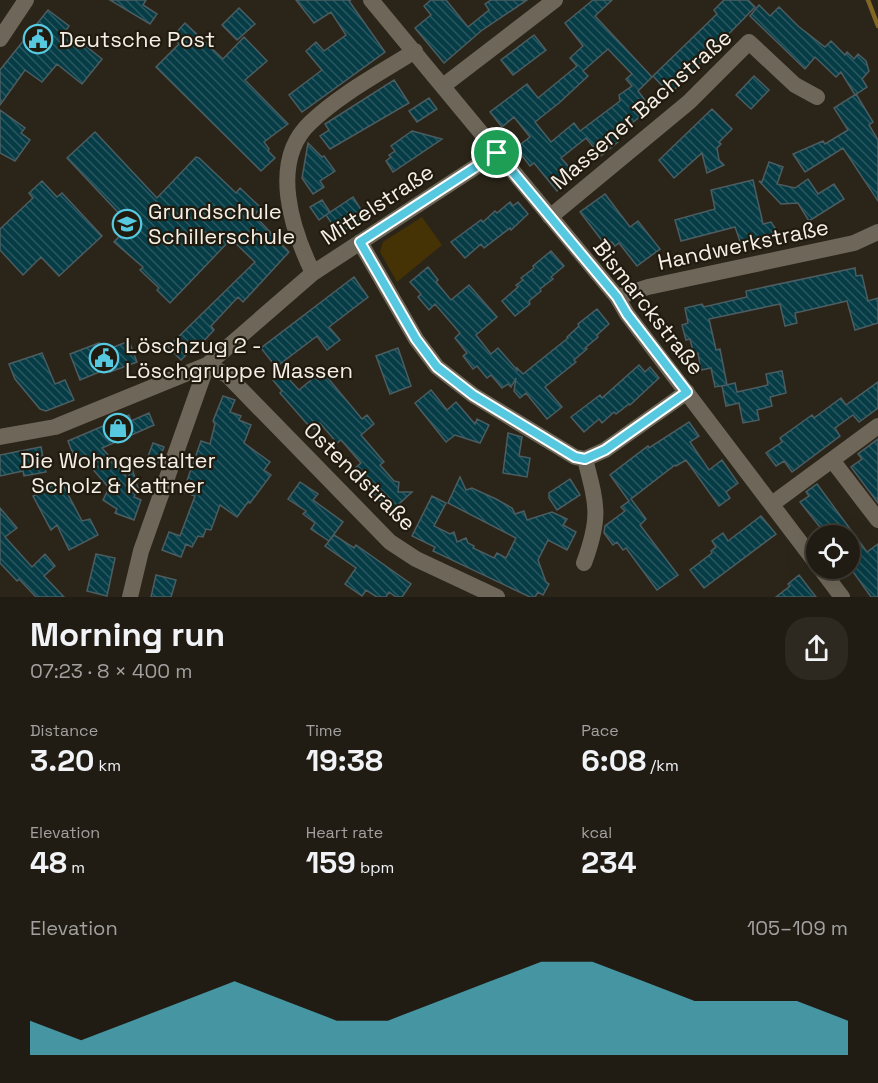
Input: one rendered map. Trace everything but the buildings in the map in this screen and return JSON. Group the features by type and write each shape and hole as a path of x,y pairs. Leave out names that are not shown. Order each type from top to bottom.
{"street":[{"path":"0,39 26,0"},
{"name":"Bismarckstraße","path":"371,0 617,297 627,314 806,550"},
{"path":"443,86 555,0"},
{"name":"Massener Bachstraße","path":"550,217 689,102 749,42 795,85 817,97"},
{"path":"313,273 303,253 287,188 290,156 308,124 346,95 415,51"},
{"name":"Mittelstraße","path":"0,437 55,427 207,365 313,273 497,153"},
{"name":"Handwerkstraße","path":"617,297 648,287 854,243 878,232"},
{"path":"360,242 416,339 437,367 473,395 575,457 585,459 605,450 687,392"},
{"path":"130,597 141,551 207,365"},
{"name":"Ostendstraße","path":"207,365 227,375 390,542 416,559 496,597"},
{"path":"772,504 878,426"},
{"path":"585,459 596,504 596,526 585,562"},
{"path":"832,460 878,520"},
{"path":"827,579 839,596"}],"shaded area":[{"path":"422,217 442,245 397,282 380,252 383,242"}],"waterway":[{"path":"868,0 878,26"}],"place":[{"name":"Deutsche Post","path":"38,39"},
{"name":"Grundschule Schillerschule","path":"127,224"},
{"name":"Löschzug 2 - Löschgruppe Massen","path":"104,358"},
{"name":"Die Wohngestalter Scholz & Kattner","path":"118,428"}],"route":[{"path":"497,153 617,297 627,314 687,392 605,450 585,459 575,457 473,395 437,367 416,339 360,242 497,153"}]}
